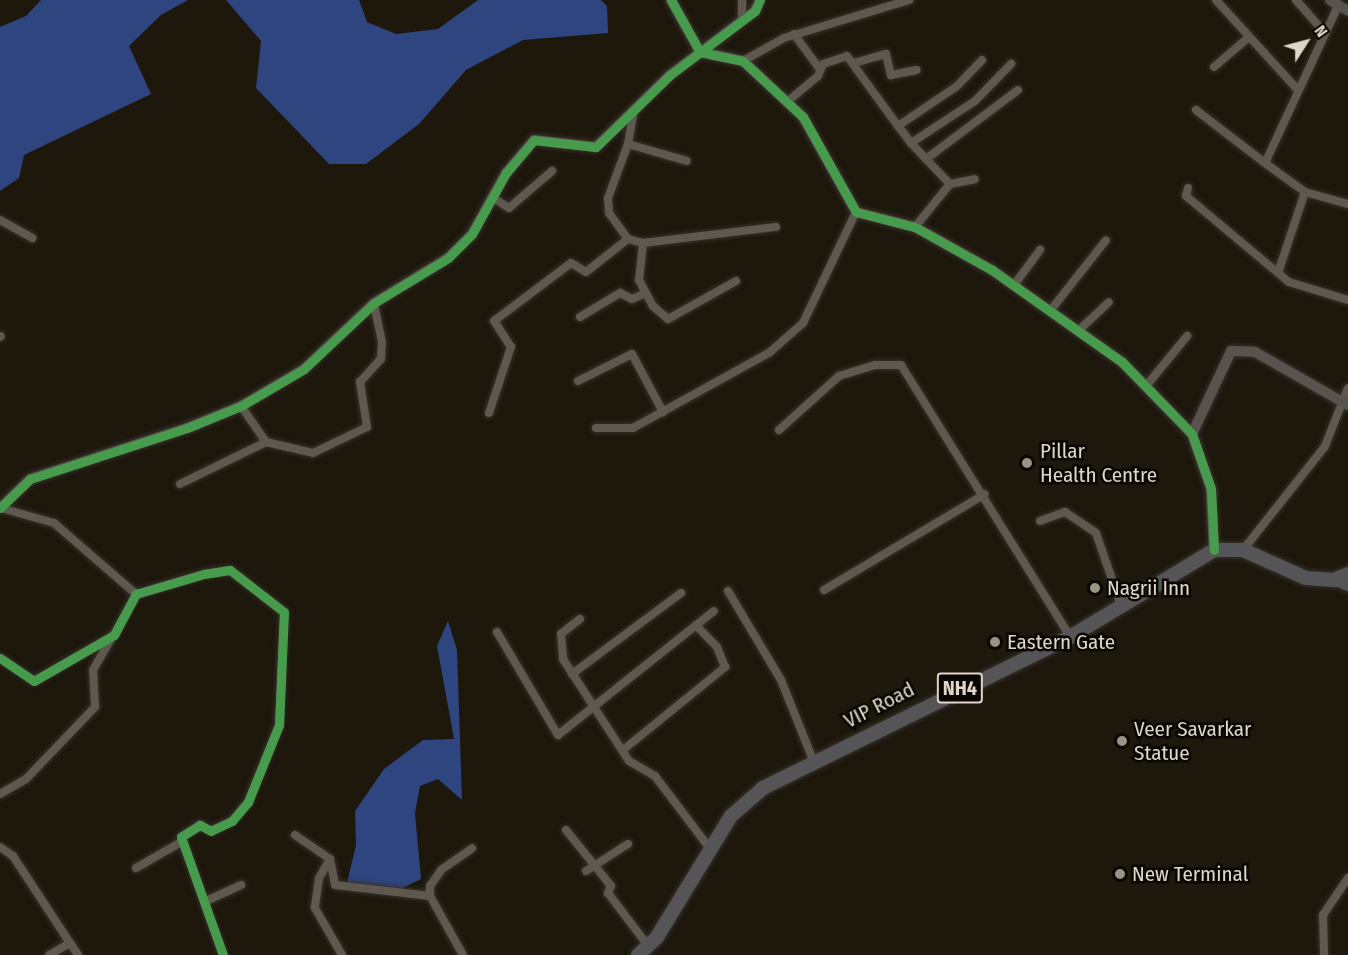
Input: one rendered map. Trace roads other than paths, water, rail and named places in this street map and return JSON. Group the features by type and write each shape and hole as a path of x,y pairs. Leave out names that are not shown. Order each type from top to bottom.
{"highway":[{"path":"1214,550 1243,550 1306,578 1334,580 1348,574"},
{"name":"VIP Road","path":"643,951 711,850 731,816 763,788 1070,637 1214,550"}],"street":[{"path":"671,0 700,52 743,61 803,117 856,212 915,227 1014,285 1078,331 1146,386 1192,434 1211,489 1214,550"},
{"path":"742,0 742,21"},
{"path":"0,508 30,479 241,406 304,369 374,303 448,258 472,234 492,197 534,140 596,147 700,52 742,21 760,0"},
{"path":"743,61 794,34 909,0"},
{"path":"1216,0 1298,90"},
{"path":"1296,0 1325,33"},
{"path":"1265,164 1339,6"},
{"path":"787,102 818,76 819,68 794,34"},
{"path":"1214,67 1249,37"},
{"path":"854,63 886,54 891,75 917,70"},
{"path":"819,68 847,56 898,126 950,184"},
{"path":"898,126 957,86 982,60"},
{"path":"911,142 975,101 1011,63"},
{"path":"926,159 1018,90"},
{"path":"634,110 628,144 608,198 609,213 628,239 643,243 776,227"},
{"path":"1196,110 1305,192 1348,204"},
{"path":"628,144 687,161"},
{"path":"492,197 509,208 552,171"},
{"path":"915,227 950,184 975,179"},
{"path":"1188,188 1186,196 1279,270 1290,282 1348,300"},
{"path":"1279,270 1305,192"},
{"path":"596,428 633,429 770,352 802,323 856,212"},
{"path":"0,220 32,238"},
{"path":"489,413 511,347 494,321 571,263 586,272 628,239"},
{"path":"1050,311 1106,240"},
{"path":"643,243 639,280 646,293 668,319 736,281"},
{"path":"1014,285 1040,250"},
{"path":"580,317 621,293 632,300 646,293"},
{"path":"1078,331 1109,302"},
{"path":"180,484 266,442 314,453 367,427 360,382 381,359 382,342 374,303"},
{"path":"1146,386 1187,336"},
{"path":"1192,434 1231,351 1255,352 1345,403"},
{"path":"578,381 632,354 663,412"},
{"path":"779,430 839,376 874,365 901,365 985,494 1070,637"},
{"path":"1243,550 1325,446 1345,403 1348,388"},
{"path":"241,406 266,442"},
{"path":"824,590 985,494"},
{"path":"0,508 54,522 136,594"},
{"path":"1040,521 1065,512 1096,533 1121,605"},
{"path":"0,794 26,779 95,707 93,670 136,594 230,570 284,612 279,724 248,802 232,820 211,831 200,825 183,841 136,868"},
{"path":"1334,580 1348,586"},
{"path":"728,591 781,680 814,762"},
{"path":"572,674 681,593"},
{"path":"497,632 558,735 595,711 714,610"},
{"path":"580,619 561,634 563,659 628,760 655,776 711,850"},
{"path":"623,750 725,668 717,646 696,625"},
{"path":"0,658 34,681 114,635"},
{"path":"566,830 594,865 643,951"},
{"path":"295,835 330,859 335,885 430,896"},
{"path":"183,841 223,955"},
{"path":"586,870 628,844"},
{"path":"0,847 14,855 78,955"},
{"path":"430,896 441,870 472,848"},
{"path":"330,859 319,878 315,908 342,955"},
{"path":"1324,955 1323,915 1348,878"},
{"path":"204,902 241,885"},
{"path":"430,896 463,955"},
{"path":"50,955 70,943"}],"water":[{"path":"41,0 188,0 161,15 129,46 151,94 24,155 19,178 0,191 0,27 26,16"},
{"path":"226,0 359,0 367,22 396,34 438,29 478,0 601,0 607,6 608,33 523,40 466,70 419,124 366,164 329,164 256,88 261,41"},
{"path":"448,621 457,650 462,800 438,779 420,786 415,813 421,879 388,895 347,883 356,845 355,811 384,769 423,740 454,739 437,646"}],"place":[{"name":"Pillar Health Centre","path":"1027,463"},
{"name":"Nagrii Inn","path":"1095,588"},
{"name":"Eastern Gate","path":"995,642"},
{"name":"Veer Savarkar Statue","path":"1122,741"},
{"name":"New Terminal","path":"1120,874"}]}
